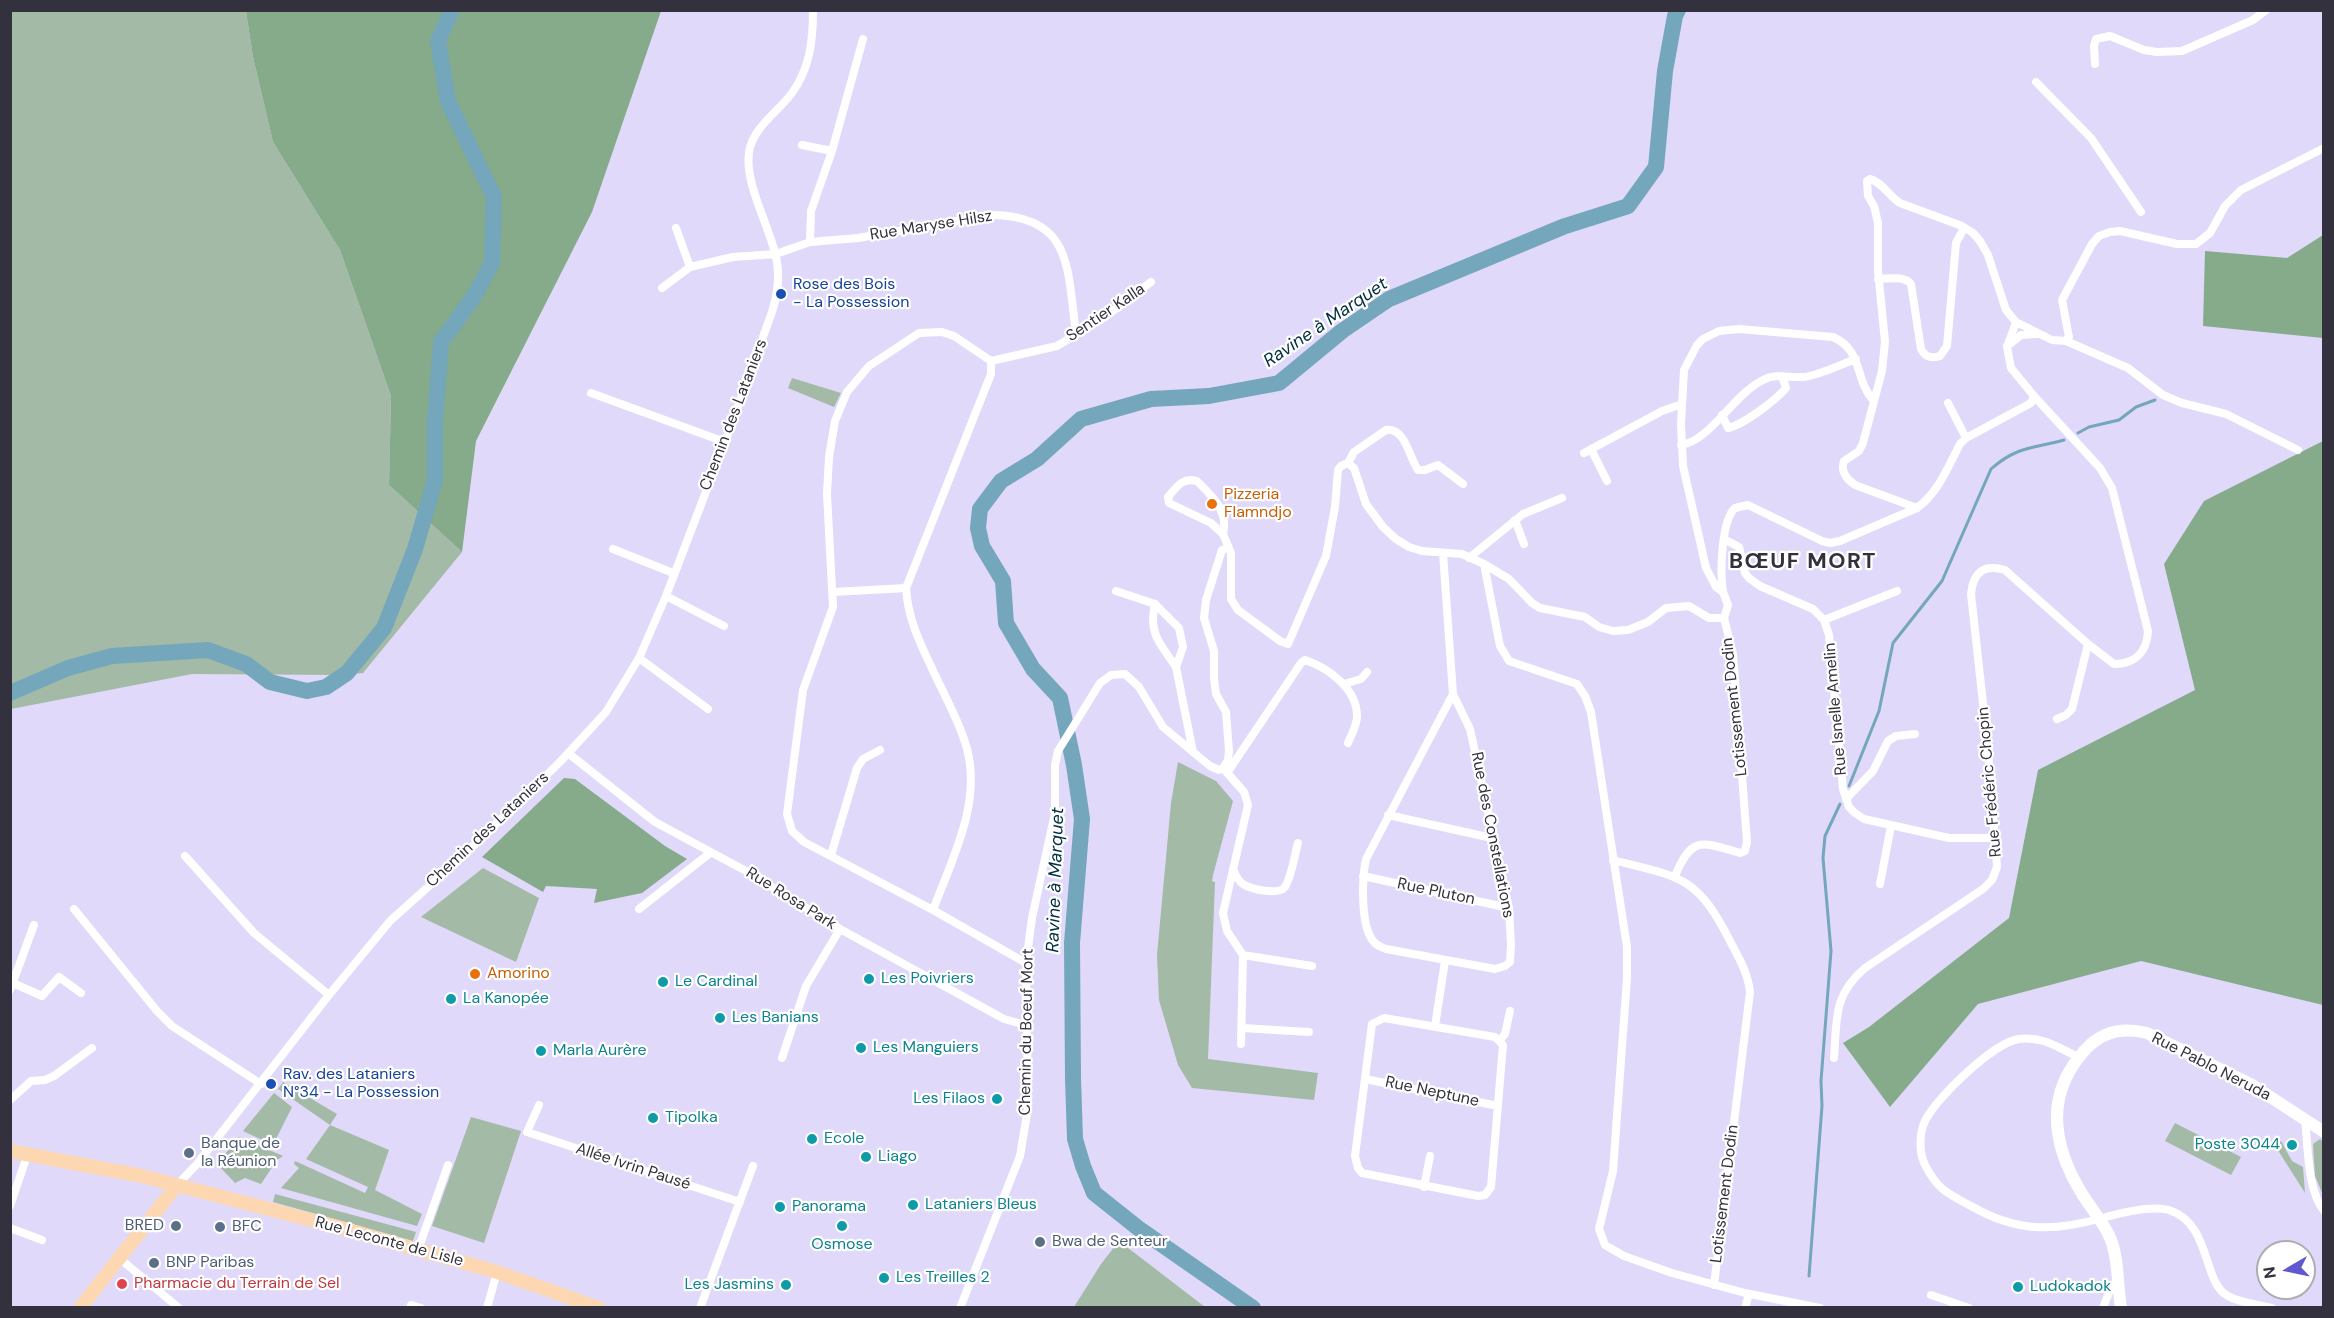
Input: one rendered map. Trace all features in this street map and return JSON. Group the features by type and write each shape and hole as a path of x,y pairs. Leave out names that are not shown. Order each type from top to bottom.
{"main road":[{"name":"Rue Pablo Neruda","path":"2121,1308 2112,1242 2074,1180 2056,1124 2058,1096 2065,1079 2089,1044 2116,1030 2133,1029 2147,1033 2252,1085 2324,1132"},
{"path":"10,1152 148,1178 154,1191 156,1210"},
{"name":"Rue Leconte de Lisle","path":"148,1178 496,1272 599,1308"},
{"path":"80,1308 177,1185"},
{"name":"Rue Pablo Neruda","path":"2113,1308 2111,1287 2116,1269"}],"street":[{"name":"Chemin des Lataniers","path":"177,1185 197,1164 390,921 466,852 568,753 606,712 639,658 666,596 725,442 777,294 776,254 754,191 749,154 752,141 760,129 791,94 802,77 810,57 813,10"},
{"path":"2095,64 2096,39 2110,36 2144,50 2182,51 2253,20 2266,10"},
{"path":"810,242 812,211 832,152 863,39"},
{"path":"2036,82 2091,138 2141,212"},
{"path":"802,145 832,152"},
{"path":"2066,341 2069,337 2062,300 2092,244 2099,236 2120,231 2177,244 2196,244 2210,233 2225,206 2241,190 2324,148"},
{"path":"1917,508 1855,485 1844,474 1842,465 1844,461 1859,451 1863,443 1884,356 1878,279 1878,223 1874,206 1868,196 1867,181 1873,179 1900,203 1973,233 1984,248 1993,267 2006,310 2016,322 2037,334 2060,342 2066,341 2128,368 2163,395 2182,404 2226,414 2298,450"},
{"name":"Rue Maryse Hilsz","path":"776,254 810,242 858,238 992,215 1006,215 1033,222 1052,233 1063,250 1076,333"},
{"path":"676,228 690,267"},
{"path":"1878,279 1908,280 1911,284 1921,349 1930,358 1940,356 1947,346 1956,243 1964,228"},
{"path":"662,288 690,267 733,257 776,254"},
{"name":"Sentier Kalla","path":"991,362 1057,346 1105,317 1151,282"},
{"path":"1347,464 1354,468 1371,512 1396,539 1422,552 1462,554 1484,564 1509,579 1532,603 1540,608 1585,617 1599,627 1613,631 1628,630 1648,622 1666,608 1689,606 1709,618 1724,618 1728,606 1723,592 1721,571 1724,538 1730,513 1748,505 1830,543 1840,541 1917,508 1934,493 1960,444 1966,438 2031,403 2034,396 2011,368 2007,347 2016,322"},
{"path":"1723,592 1710,578 1701,554 1683,466 1681,445 1684,370 1692,352 1703,339 1719,331 1739,329 1833,337 1843,341 1856,359 1867,393 1874,399"},
{"path":"933,910 965,824 971,791 971,769 957,721 910,619 906,588 991,374 991,362 954,336 928,331 912,336 869,366 847,392 835,421 829,457 827,494 833,607 803,690 787,814 792,831 804,842 933,910 1026,963"},
{"path":"2007,347 2021,335 2037,334"},
{"path":"1681,445 1690,444 1701,437 1762,380 1782,376 1815,375 1856,359"},
{"path":"1722,415 1728,428 1739,424 1780,395 1786,388 1782,376"},
{"path":"591,393 725,442"},
{"name":"Rue Frédéric Chopin","path":"1834,1058 1838,1009 1843,993 1852,979 1983,889 1992,880 1997,867 1987,740 1971,594 1972,580 1982,570 1994,566 2005,570 2107,660 2121,664 2140,655 2148,641 2148,631 2112,488 2100,468 2034,396"},
{"path":"1948,403 1966,438"},
{"path":"1608,481 1587,451 1662,411 1682,404"},
{"path":"1223,534 1212,523 1169,503 1168,497 1180,482 1197,481 1215,499 1221,509 1224,522 1223,534 1231,553 1231,599 1238,610 1280,641 1288,644 1326,556 1334,516 1338,470 1347,464 1354,452 1391,429 1399,434 1418,470 1438,465 1463,484"},
{"path":"1469,558 1523,514 1562,498"},
{"path":"1515,520 1524,544"},
{"name":"Rue Isnelle Amelin","path":"1724,538 1739,548 1745,573 1754,583 1813,609 1824,620 1829,635 1843,789 1855,813 1864,819 1949,838 1995,838"},
{"path":"1225,770 1229,751 1226,711 1215,687 1215,658 1204,610 1217,561 1222,550 1228,548"},
{"path":"613,549 674,573"},
{"name":"Rue des Constellations","path":"1443,554 1453,694 1470,729 1509,908 1511,945 1509,962 1495,969 1386,949 1372,941 1366,928 1363,876 1366,859 1453,694"},
{"name":"Lotissement Dodin","path":"1484,564 1500,646 1509,662 1577,684 1591,712 1613,860 1627,947 1627,978 1612,1171 1599,1229 1601,1239 1605,1245 1624,1256 1714,1285 1750,992 1749,980 1717,915 1698,890 1675,876 1613,860"},
{"path":"833,592 906,588"},
{"path":"1116,591 1155,603 1175,622 1183,637 1183,647 1176,667"},
{"name":"Rue Isnelle Amelin","path":"1824,620 1897,591"},
{"path":"666,596 724,626"},
{"path":"1155,603 1152,627 1176,667 1193,753"},
{"name":"Lotissement Dodin","path":"1675,876 1683,856 1695,845 1706,843 1740,853 1745,851 1747,842 1733,654 1724,618"},
{"path":"2057,719 2066,716 2072,709 2088,644"},
{"path":"639,658 708,709"},
{"path":"1225,770 1305,660 1314,663 1344,684 1356,708 1357,718 1348,743"},
{"path":"1344,684 1360,680 1367,672"},
{"name":"Chemin du Boeuf Mort","path":"960,1308 1020,1156 1028,1108 1026,963 1032,918 1055,813 1055,765 1058,751 1100,683 1111,675 1125,674 1139,687 1163,727 1214,768 1225,770"},
{"name":"Rue Isnelle Amelin","path":"1846,799 1873,771 1888,741 1896,736 1915,734"},
{"path":"831,855 857,768 863,759 880,750"},
{"name":"Rue Rosa Park","path":"568,753 655,822 746,871 840,929 1004,1019 1026,1025"},
{"path":"1225,770 1244,792 1248,805 1223,913 1224,923 1243,955 1241,1044"},
{"path":"1388,815 1492,838"},
{"path":"1880,884 1891,826"},
{"path":"1233,868 1237,879 1243,884 1265,890 1279,890 1284,888 1298,843"},
{"path":"639,909 710,853"},
{"path":"185,856 254,933 329,995"},
{"name":"Rue Pluton","path":"1363,876 1509,908"},
{"path":"74,909 157,1011 172,1026 261,1084"},
{"path":"34,925 12,986 42,996 59,977 81,993"},
{"path":"782,1058 806,986 840,929"},
{"path":"1243,955 1312,966"},
{"path":"1435,1026 1445,961"},
{"path":"1500,1040 1505,1034 1510,1011"},
{"path":"1384,1018 1435,1026 1500,1040 1503,1052 1491,1187 1488,1192 1478,1196 1362,1173 1355,1156 1372,1024 1377,1019 1384,1018"},
{"path":"1242,1028 1309,1032"},
{"path":"2078,1058 2040,1038 2016,1039 1980,1060 1936,1104 1924,1122 1921,1145 1923,1161 1934,1182 1947,1194 1990,1218 2009,1224 2036,1228 2100,1219 2126,1210 2167,1210 2181,1216 2202,1240 2213,1280 2226,1296 2272,1308"},
{"path":"10,1101 31,1081 45,1080 54,1076 92,1048"},
{"name":"Rue Neptune","path":"1365,1079 1498,1106"},
{"name":"Allée Ivrin Pausé","path":"539,1105 527,1132 740,1202"},
{"path":"2305,1119 2311,1177 2315,1194 2324,1211"},
{"path":"10,1206 27,1156"},
{"path":"1424,1187 1430,1156"},
{"path":"418,1250 448,1165"},
{"path":"700,1308 753,1166"},
{"path":"10,1228 42,1240"},
{"path":"119,1258 179,1308"},
{"path":"487,1308 496,1272"},
{"path":"1714,1285 1820,1308"},
{"path":"2103,1308 2111,1287"},
{"path":"1745,1308 1749,1294"},
{"path":"1931,1295 1969,1308"},
{"path":"410,1308 411,1305 421,1308"}],"green space":[{"path":"11,11 246,11 253,57 273,142 340,250 391,396 389,485 462,552 363,673 342,675 192,674 11,709"},
{"path":"246,11 661,11 592,212 476,441 462,552 389,485 391,396 340,250 273,142 253,57"},
{"path":"2323,235 2323,338 2203,326 2205,251 2287,258"},
{"path":"792,378 841,393 834,407 788,388"},
{"path":"2323,441 2323,1005 2141,961 1978,1004 1890,1107 1843,1043 1869,1027 2009,918 2038,770 2195,690 2164,564 2204,501"},
{"path":"1178,762 1216,781 1233,801 1212,881 1215,882 1208,1059 1318,1073 1314,1100 1192,1088 1178,1065 1159,1000 1157,955 1171,803"},
{"path":"564,778 575,779 665,846 687,859 642,893 594,903 597,889 546,886 543,892 482,857"},
{"path":"483,868 539,898 516,962 421,917"},
{"path":"283,1082 337,1114 330,1125 278,1089"},
{"path":"274,1093 292,1107 273,1145 243,1131"},
{"path":"471,1117 521,1131 484,1243 432,1226"},
{"path":"2175,1123 2241,1157 2231,1175 2165,1141"},
{"path":"330,1125 389,1150 375,1190 422,1214 417,1226 281,1188 299,1168 294,1164 295,1161 365,1193 368,1187 306,1159"},
{"path":"239,1137 283,1156 277,1160 261,1184 245,1178 235,1183 217,1164"},
{"path":"2320,1139 2323,1142 2323,1195 2315,1176 2313,1144"},
{"path":"2281,1141 2292,1161 2303,1167 2305,1193 2274,1144"},
{"path":"275,1194 416,1232 413,1241 273,1202"},
{"path":"1119,1241 1205,1307 1074,1307 1101,1264"}],"waterway":[{"path":"10,693 68,668 112,656 208,650 246,664 270,682 307,691 326,687 347,673 384,628 415,549 435,480 435,422 441,342 473,298 492,263 494,197 448,101 438,41 452,10"},
{"name":"Ravine à Marquet","path":"1253,1308 1138,1228 1094,1193 1083,1166 1075,1139 1073,1078 1072,943 1082,819 1074,765 1060,698 1033,669 1006,623 1003,581 982,546 978,528 980,509 1001,481 1037,459 1081,419 1151,399 1209,396 1279,383 1342,331 1389,299 1565,226 1628,206 1656,167 1665,71 1678,10"},
{"path":"2078,433 2089,427 2119,420 2136,407 2155,400"},
{"path":"1849,786 1879,711 1893,643 1942,581 1991,469 2017,452 2064,440"},
{"path":"1809,1276 1831,951 1823,858 1825,836 1840,804"}],"place":[{"name":"Rose des Bois - La Possession","path":"781,294"},
{"name":"Pizzeria Flamndjo","path":"1212,504"},
{"name":"Amorino","path":"475,974"},
{"name":"Les Poivriers","path":"869,979"},
{"name":"Le Cardinal","path":"663,982"},
{"name":"La Kanopée","path":"451,999"},
{"name":"Les Banians","path":"720,1018"},
{"name":"Les Manguiers","path":"861,1048"},
{"name":"Marla Aurère","path":"541,1051"},
{"name":"Rav. des Lataniers N°34 - La Possession","path":"271,1084"},
{"name":"Les Filaos","path":"997,1099"},
{"name":"Tipolka","path":"653,1118"},
{"name":"Ecole","path":"812,1139"},
{"name":"Poste 3044","path":"2292,1145"},
{"name":"Banque de la Réunion","path":"189,1153"},
{"name":"Liago","path":"866,1157"},
{"name":"Lataniers Bleus","path":"913,1205"},
{"name":"Panorama","path":"780,1207"},
{"name":"BRED","path":"176,1226"},
{"name":"Osmose","path":"842,1226"},
{"name":"BFC","path":"220,1227"},
{"name":"Bwa de Senteur","path":"1040,1242"},
{"name":"BNP Paribas","path":"154,1263"},
{"name":"Les Treilles 2","path":"884,1278"},
{"name":"Pharmacie du Terrain de Sel","path":"122,1284"},
{"name":"Les Jasmins","path":"786,1285"},
{"name":"Ludokadok","path":"2018,1287"}],"district":[{"name":"BŒUF MORT","path":"1803,562"}]}
